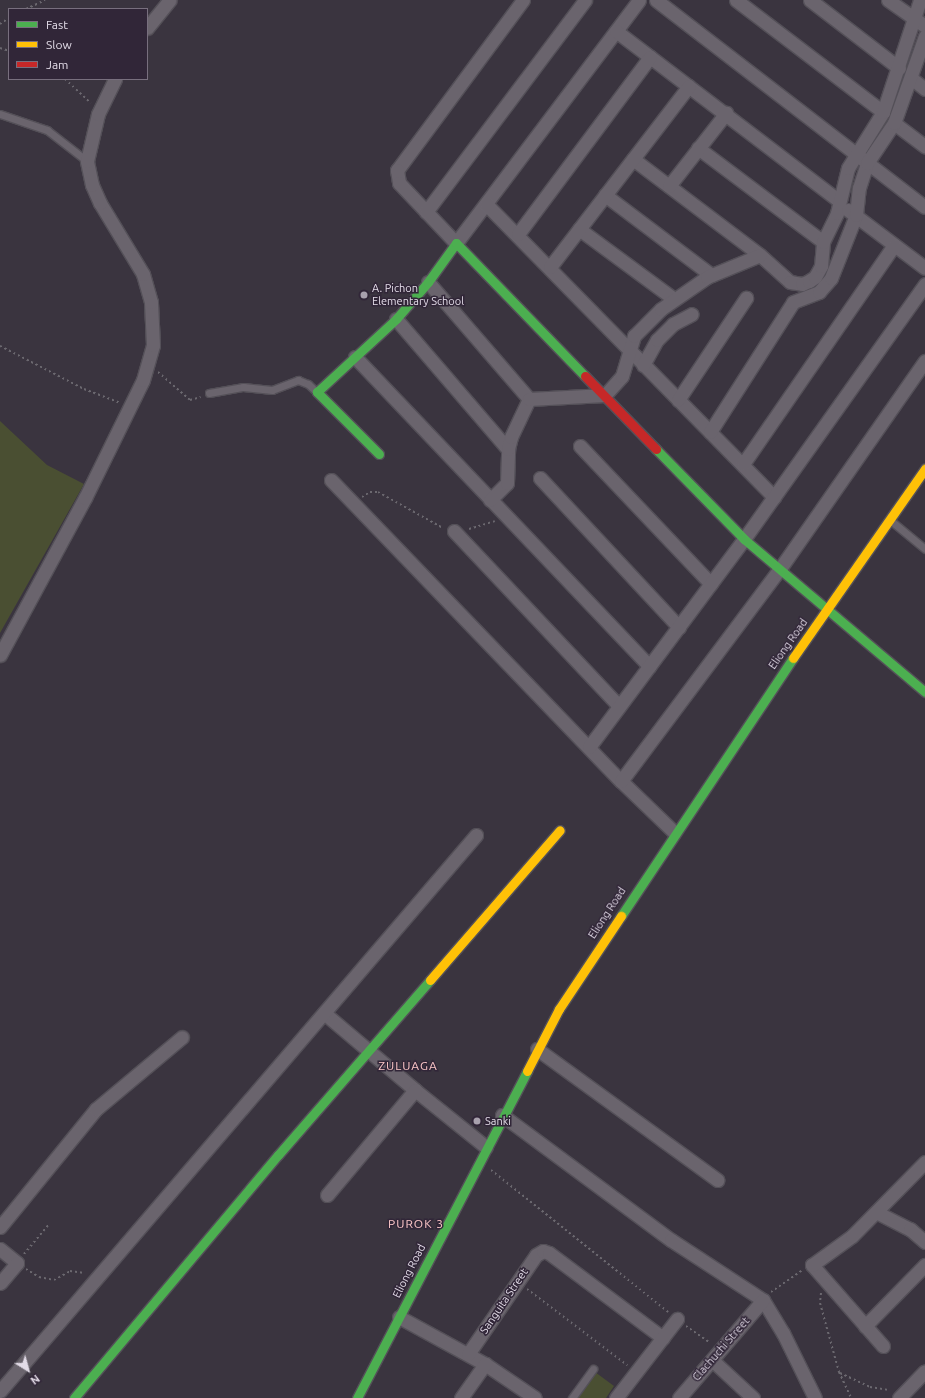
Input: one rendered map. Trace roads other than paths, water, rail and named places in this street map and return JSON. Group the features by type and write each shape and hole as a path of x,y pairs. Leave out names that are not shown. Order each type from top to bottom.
{"street":[{"path":"148,27 170,0"},
{"path":"523,0 397,170 399,183 744,539 925,692"},
{"path":"426,212 585,0"},
{"path":"378,454 317,392 396,319 428,282 639,0"},
{"path":"656,0 925,207"},
{"path":"736,0 883,112"},
{"path":"810,0 898,68"},
{"path":"888,0 921,25"},
{"path":"633,159 760,255 790,282 802,284 815,277 818,272 823,242 844,208 859,188 867,163 894,123 911,78 921,25 920,0"},
{"path":"710,432 793,302 819,292 831,278 844,208 843,182 855,154 873,131 883,112 898,68 921,25"},
{"path":"616,31 726,113 844,208 925,268"},
{"path":"518,234 650,57"},
{"path":"911,78 925,89"},
{"path":"0,655 85,498 148,366 153,345 151,302 143,274 100,203 92,185 87,161 98,114 115,80"},
{"path":"550,267 689,86"},
{"path":"669,186 726,113"},
{"path":"894,123 925,146"},
{"path":"698,148 823,242"},
{"path":"605,195 711,275"},
{"path":"486,204 518,234 643,365 774,497"},
{"path":"579,229 674,299"},
{"path":"742,464 894,245"},
{"path":"530,399 606,395 622,376 634,336 646,323 674,299 711,275 760,255"},
{"path":"428,282 530,399"},
{"path":"589,747 744,539 925,284"},
{"path":"678,400 746,298"},
{"path":"643,365 657,340 672,324 692,314"},
{"path":"396,319 508,449"},
{"path":"355,357 649,666"},
{"path":"621,781 779,570 925,361"},
{"path":"490,500 507,483 508,449 511,437 530,399"},
{"path":"580,446 711,584"},
{"name":"Eliong Road","path":"357,1398 479,1160 563,1002 674,832 925,469"},
{"path":"540,478 679,627"},
{"path":"331,480 621,781 674,832"},
{"path":"454,531 619,706"},
{"path":"74,1398 369,1051 560,830"},
{"path":"0,1391 476,835"},
{"path":"324,1013 415,1090 486,1147"},
{"path":"0,1227 96,1109 182,1037"},
{"path":"537,1049 717,1180"},
{"path":"327,1195 415,1090"},
{"path":"502,1116 672,1240 763,1300 782,1333 815,1398"},
{"path":"883,1346 812,1265 832,1252 878,1212 925,1162"},
{"path":"878,1212 910,1229 925,1242"},
{"path":"0,1249 17,1263 0,1283"},
{"name":"Sanguita Street","path":"468,1354 536,1255 543,1251 549,1253 663,1338"},
{"path":"866,1326 925,1265"},
{"name":"Clachuchi Street","path":"678,1398 763,1300"},
{"path":"399,1317 485,1364 535,1398"},
{"path":"616,1398 677,1320"},
{"path":"716,1355 753,1398"},
{"path":"462,1398 485,1364"},
{"path":"902,1394 925,1371"}],"lane":[{"path":"0,114 47,130 87,161"},
{"path":"209,393 243,387 272,390 298,380 308,384 317,392"},
{"path":"890,520 925,549"},
{"path":"572,1398 593,1369"}],"place":[{"name":"A. Pichon Elementary School","path":"364,295"},
{"name":"Sanki","path":"477,1121"}],"district":[{"name":"ZULUAGA","path":"408,1066"},
{"name":"PUROK 3","path":"416,1224"}]}
